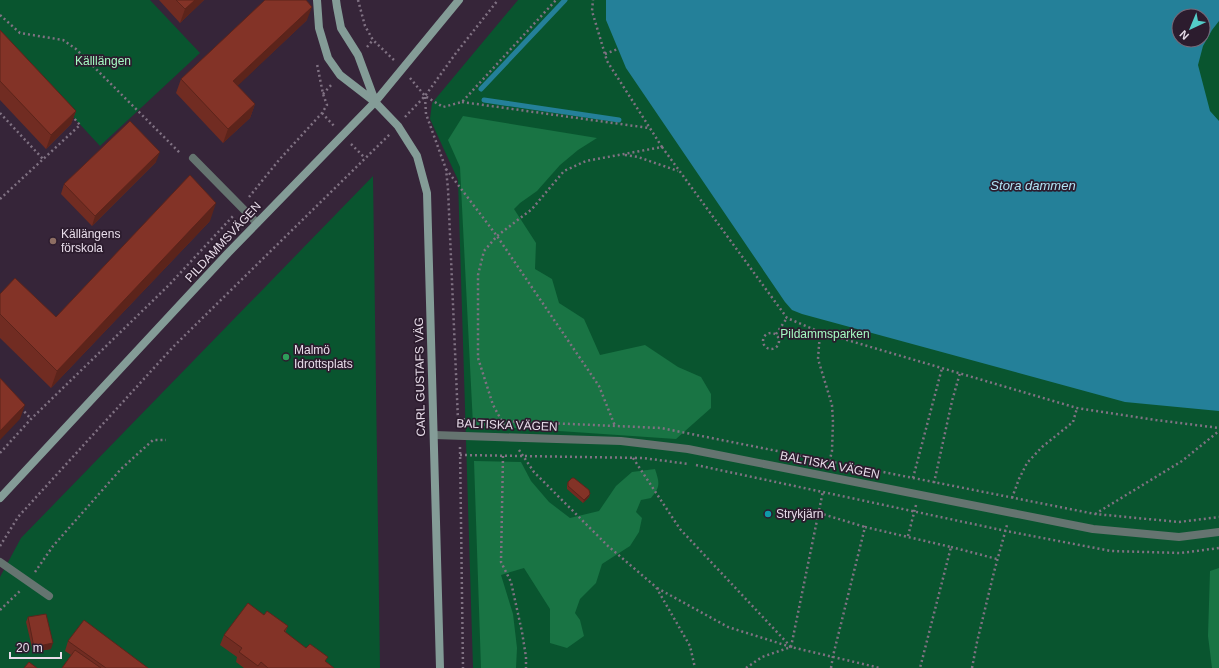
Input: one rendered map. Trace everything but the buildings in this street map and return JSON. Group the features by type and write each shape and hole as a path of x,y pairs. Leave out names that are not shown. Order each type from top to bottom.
{"street":[{"name":"CARL GUSTAFS VÄG","path":"317,0 319,28 328,58 340,75 375,102 398,126 417,156 427,193 440,668"},
{"name":"CARL GUSTAFS VÄG","path":"336,0 341,28 358,56 375,102"},
{"name":"PILDAMMSVÄGEN","path":"0,498 257,223 375,102 459,0"},
{"path":"193,158 257,223"},
{"name":"BALTISKA VÄGEN","path":"434,435 510,436 594,441 621,441 688,449 1093,529 1172,537 1219,532"},
{"path":"0,562 30,581 49,596"}],"path":[{"path":"358,0 365,26 374,40 403,68 425,96 443,107 462,102 649,128"},
{"path":"0,546 18,517 173,347 398,126 425,96 456,53 498,0"},
{"path":"462,102 556,0"},
{"path":"593,0 592,11 607,61 678,171 787,318 820,332 1077,408 1219,429"},
{"path":"0,15 20,32 63,40 76,49 181,154 193,158"},
{"path":"605,54 618,49"},
{"path":"0,452 31,419 168,285 241,207 279,160 322,113 327,105 323,94"},
{"path":"425,96 426,114 446,169 458,419"},
{"path":"0,113 43,159"},
{"path":"0,199 80,125 70,114"},
{"path":"662,147 586,161 564,171 532,209 497,236 484,251 478,275 478,358 493,405 510,436 534,472 604,541 656,587 728,627 791,647 880,668"},
{"path":"624,154 638,157 678,171"},
{"path":"446,169 497,236 599,386 621,441 680,529 791,647"},
{"path":"776,334 787,318"},
{"path":"769,332 776,334 779,340 778,345 774,349 764,346 762,340 764,335 769,332"},
{"path":"820,332 818,359 832,405 833,422 832,451 826,477"},
{"path":"913,478 942,368"},
{"path":"934,482 952,401 960,373"},
{"path":"21,408 31,419"},
{"path":"972,668 976,642 1006,531 1013,495 1018,479 1027,463 1042,447 1073,422 1077,408"},
{"path":"1095,514 1182,461 1219,429"},
{"path":"0,610 30,581 53,546 121,469 153,440 166,440"},
{"path":"463,668 460,455 632,458 688,463 914,512 1111,551 1182,553 1219,548"},
{"path":"503,456 501,562 511,582 522,632 526,657 526,668"},
{"path":"908,536 919,495"},
{"path":"791,647 822,497"},
{"path":"818,513 865,527 908,536 997,560"},
{"path":"831,668 865,527"},
{"path":"920,668 951,547"},
{"path":"656,587 690,646 694,668"},
{"path":"746,668 762,657 791,647"}],"green space":[{"name":"Källlängen","path":"0,0 150,0 200,53 100,146 0,38"},
{"name":"Pildammsparken","path":"518,0 1219,0 1219,668 473,668 458,180 430,119 432,103"},
{"path":"463,116 597,138 578,150 560,165 537,191 514,209 536,243 535,269 552,279 559,303 584,319 600,355 645,345 678,367 701,377 711,394 711,408 676,439 473,425 460,167 448,140"},
{"name":"Malmö Idrottsplats","path":"373,176 380,668 0,668 0,577 21,538"},
{"path":"474,461 521,462 531,481 549,502 570,518 599,511 616,486 632,472 655,469 658,478 658,488 651,498 641,500 636,512 642,518 639,532 630,546 602,564 596,583 580,599 575,613 580,620 584,636 567,648 550,643 550,609 524,568 501,575 513,614 517,648 516,668 481,668"},
{"path":"1219,568 1219,668 1212,668 1208,636 1210,571"}],"water":[{"name":"Stora dammen","path":"606,0 1219,0 1219,21 1211,32 1211,8 1171,8 1171,48 1202,48 1198,65 1210,111 1219,121 1219,411 1125,402 792,310 785,302 626,68 606,20"}],"waterway":[{"path":"481,89 565,0"},
{"path":"484,100 619,120"}],"place":[{"name":"Källängens förskola","path":"53,241"},
{"name":"Malmö Idrottsplats","path":"286,357"},
{"name":"Strykjärn","path":"768,514"}]}
